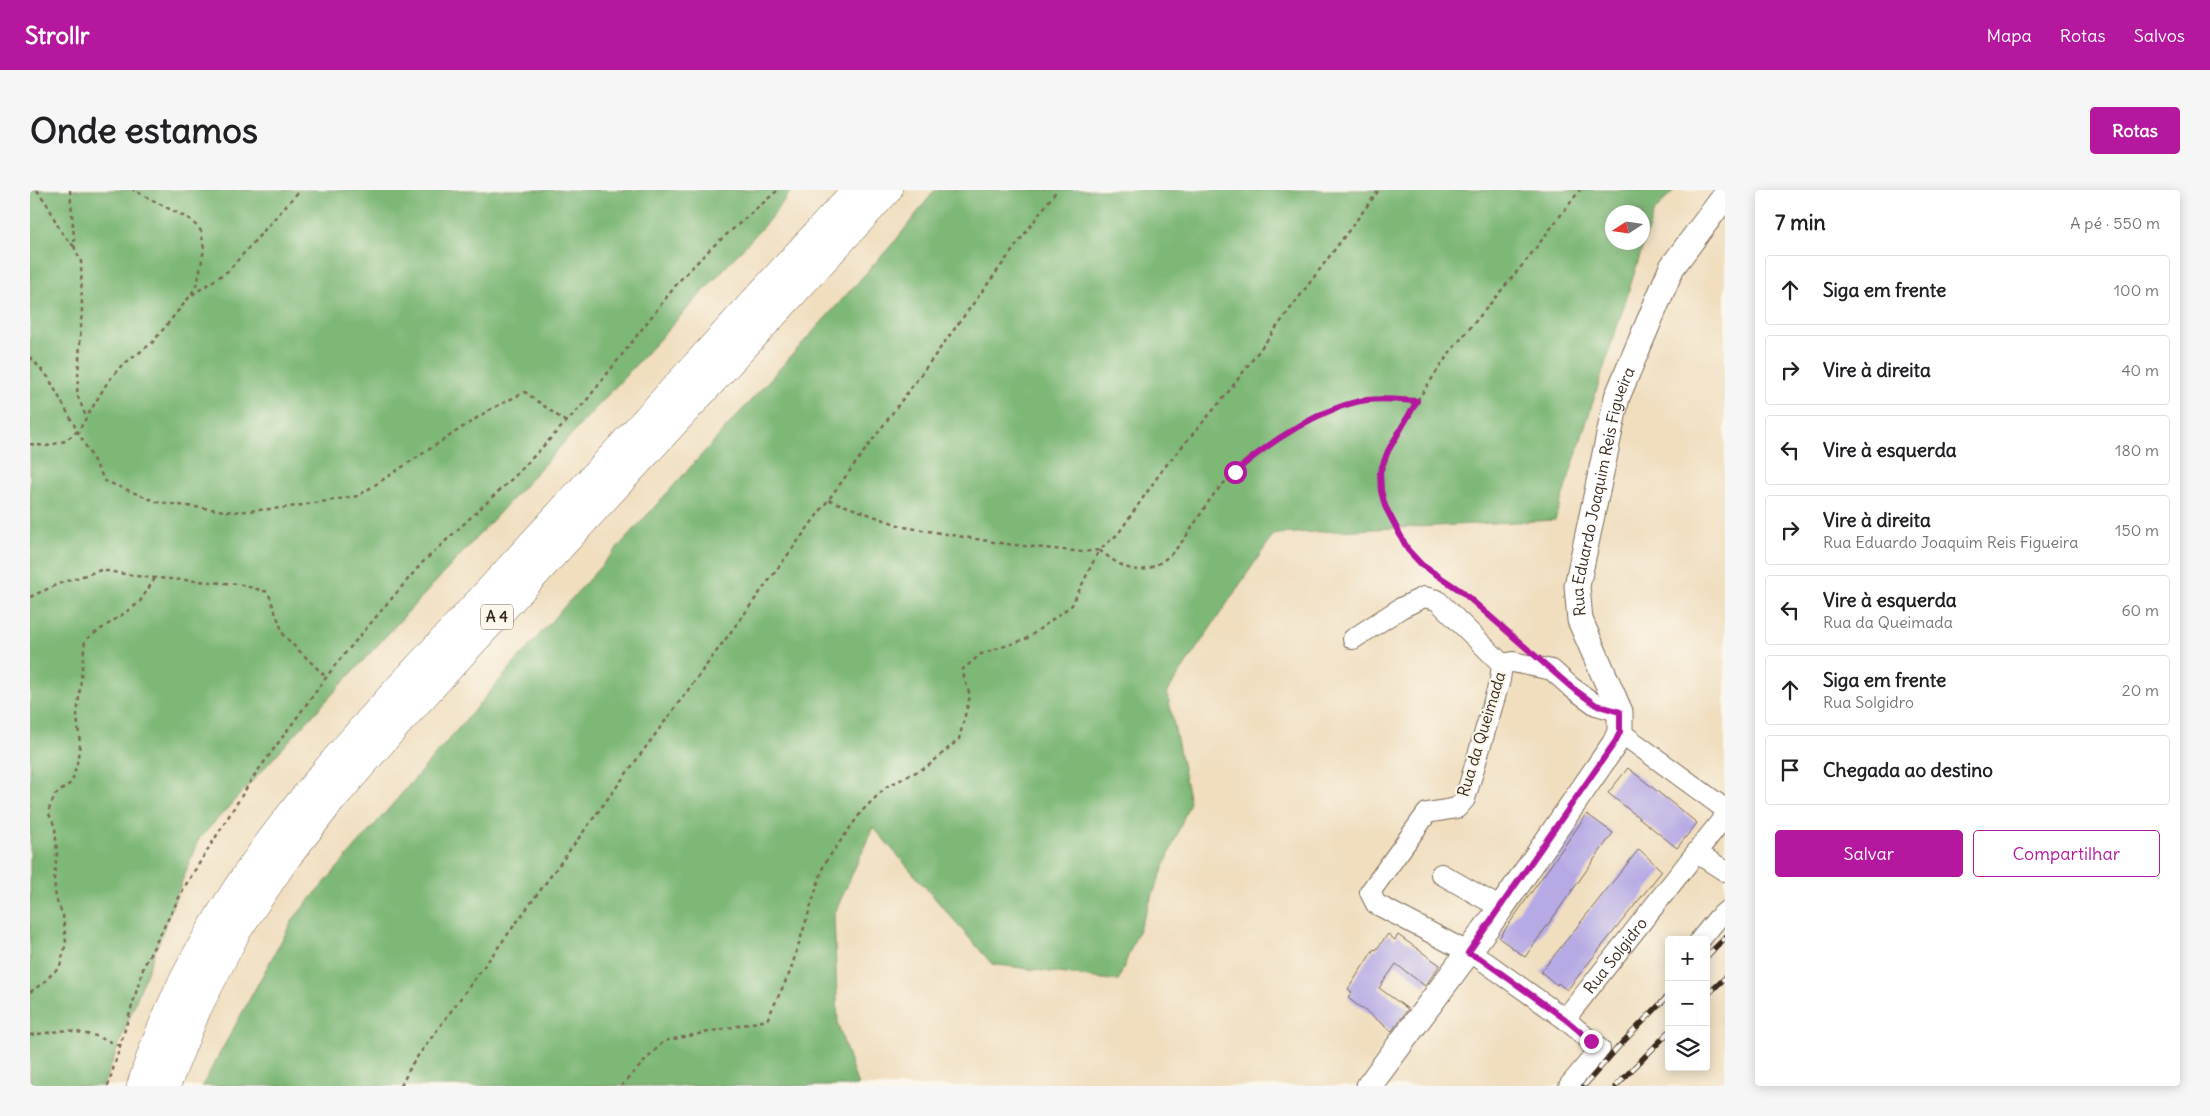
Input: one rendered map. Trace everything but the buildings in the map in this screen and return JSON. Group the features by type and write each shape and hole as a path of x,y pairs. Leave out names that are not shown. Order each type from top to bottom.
{"highway":[{"name":"A 4","path":"141,1086 178,990 223,910 290,814 386,702 856,190"},
{"name":"A 4","path":"166,1086 197,1009 237,932 285,860 331,801 396,726 888,190"}],"main road":[{"name":"Rua Eduardo Joaquim Reis Figueira","path":"1620,722 1580,620 1577,586 1617,397 1672,267 1725,196"},
{"path":"1369,1086 1501,908 1615,742 1620,722"}],"street":[{"name":"Rua da Queimada","path":"1353,639 1401,608 1424,597 1437,600 1502,664 1500,680 1465,799 1457,808 1427,813 1370,892 1376,904 1481,959 1565,1019"},
{"path":"1502,664 1514,662 1552,670 1571,687 1620,722 1725,809"},
{"name":"Rua Solgidro","path":"1565,1019 1725,816"},
{"path":"1697,853 1725,871"},
{"path":"1441,874 1501,908"},
{"path":"1703,936 1725,912"},
{"path":"1565,1019 1600,1049 1569,1086"}],"path":[{"path":"37,190 52,213 55,223 65,239 75,246"},
{"path":"70,190 75,246 81,261 82,283 77,394 86,417"},
{"path":"30,444 47,446 65,441 78,430 107,383 120,366 152,343 191,296 198,281 204,249 201,231 191,220 133,190"},
{"path":"191,296 228,271 287,202 300,190"},
{"path":"108,1086 144,966 185,886 254,776 326,677 375,616 421,564 516,475 586,401 680,280 711,248 778,190"},
{"path":"401,1086 412,1064 1057,190"},
{"path":"622,1086 664,1042 767,1020 790,972 824,864 862,811 886,787 928,766 959,739 970,696 962,670 981,654 1026,639 1072,605 1099,550 1118,534 1163,469 1226,395 1379,190"},
{"path":"1552,670 1461,591 1422,565 1408,550 1385,506 1381,491 1380,472 1388,451 1417,401 1450,352 1525,262 1580,190"},
{"path":"30,357 48,377 105,481 157,502 233,512 283,508 358,496 489,410 525,392 566,422"},
{"path":"829,500 904,527 1006,544 1083,552 1099,550 1125,568 1140,571 1154,566 1175,551 1214,495 1235,472 1254,454 1286,434 1341,406 1368,400 1417,401"},
{"path":"30,597 58,584 101,570 156,578 238,584 268,592 284,636 326,677"},
{"path":"30,992 43,983 60,966 66,943 63,915 56,899 54,878 57,853 55,827 48,812 56,795 72,782 77,763 80,744 78,716 85,640 139,603 156,578"},
{"path":"30,1035 68,1030 96,1036 121,1046"}],"green space":[{"path":"30,190 792,190 769,220 198,840 103,1086 30,1086"},
{"path":"935,190 1674,190 1654,212 1650,224 1650,205 1605,205 1605,250 1642,250 1555,520 1274,534 1167,692 1190,802 1118,981 992,964 873,827 834,915 838,1025 858,1086 202,1086 294,918 554,618 896,240"}],"railway":[{"path":"1710,953 1725,938"},
{"path":"1710,992 1725,978"},
{"path":"1584,1086 1621,1044 1665,999"},
{"path":"1616,1086 1665,1036"}],"route":[{"path":"1235,472 1254,454 1286,434 1341,406 1368,400 1417,401 1388,451 1380,472 1381,491 1385,506 1408,550 1422,565 1461,591 1571,687 1596,705 1620,712 1620,732 1615,742 1468,953 1481,959 1565,1019 1591,1041"}]}
